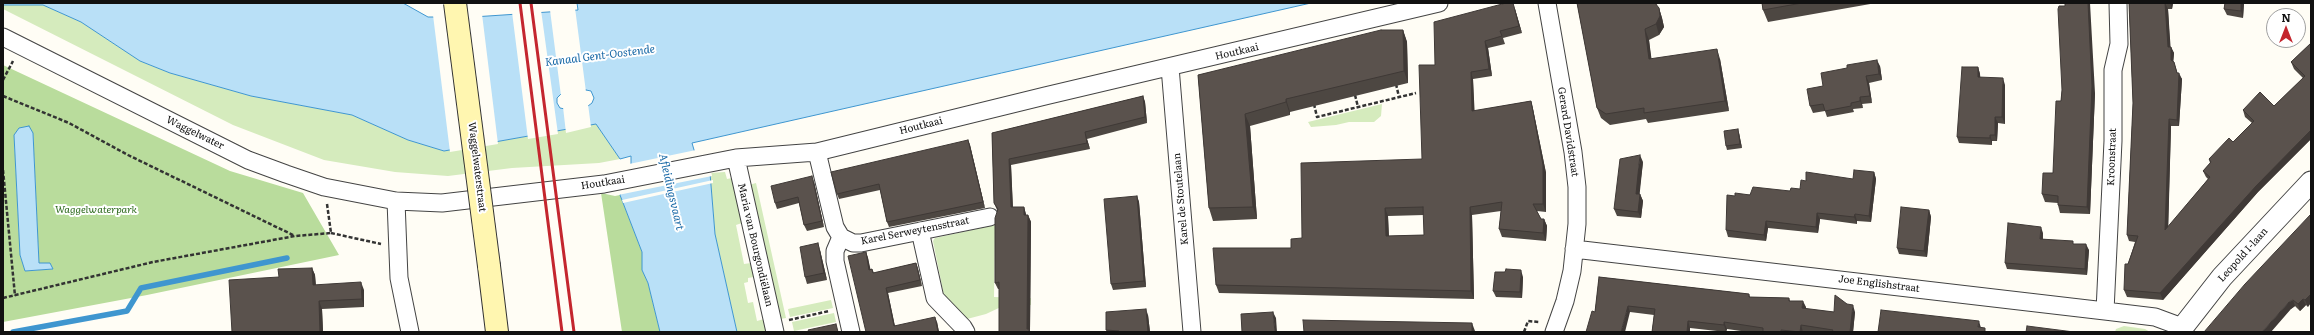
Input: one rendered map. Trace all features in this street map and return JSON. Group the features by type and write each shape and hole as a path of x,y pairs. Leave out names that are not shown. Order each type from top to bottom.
{"main road":[{"name":"Waggelwaterstraat","path":"455,3 497,332"}],"street":[{"name":"Houtkaai","path":"396,201 442,203 618,182 712,161 816,152 1439,3"},
{"name":"Gerard Davidstraat","path":"1547,3 1573,152 1577,186 1574,249 1565,301 1554,332"},
{"name":"Kroonstraat","path":"2105,311 2113,141 2113,70 2119,44 2118,3"},
{"name":"Waggelwater","path":"3,37 248,160 324,187 396,201"},
{"name":"Karel de Stoutelaan","path":"1170,67 1192,332"},
{"path":"816,152 835,227 841,237 835,251 835,261 851,332"},
{"name":"Maria van Bourgondiëlaan","path":"736,158 774,328"},
{"name":"Leopold I-laan","path":"2181,329 2222,277 2311,182"},
{"path":"396,201 397,248 400,278 410,332"},
{"name":"Karel Serweytensstraat","path":"841,237 853,243 861,243 990,216"},
{"path":"920,231 936,298 966,332"},
{"name":"Joe Englishstraat","path":"1574,249 2105,311 2155,318 2181,329"}],"path":[{"path":"1396,84 1399,97"},
{"path":"1314,104 1316,117 1416,93"},
{"path":"1355,95 1358,107"},
{"path":"3,96 69,123 128,155 295,236"},
{"path":"3,170 15,296"},
{"path":"324,187 331,233"},
{"path":"3,298 153,262 295,236 331,233 397,248"},
{"path":"774,328 846,307"}],"green space":[{"path":"3,5 43,5 81,22 140,61 170,73 251,96 352,115 408,140 444,151 596,124 620,159 599,163 512,168 448,176 395,172 324,160 233,125 3,9"},
{"name":"Waggelwaterpark","path":"3,65 230,171 303,193 339,255 147,295 3,322","holes":["33,133 39,263 53,269 25,271 20,255 14,135"]},
{"path":"1382,104 1381,116 1374,122 1349,122 1336,125 1311,127 1308,122"},
{"path":"725,172 727,179 732,178 742,223 736,225 744,264 751,263 754,277 748,278 748,282 744,283 748,303 753,302 757,321 764,319 767,332 737,332 715,234 710,173"},
{"path":"756,183 786,318 780,319 749,185"},
{"path":"601,193 615,196 620,195 642,252 642,270 648,283 660,332 622,332"},
{"path":"995,225 994,297 1031,298 1031,305 1003,306 986,314 967,319 944,296 933,241 935,238"},
{"path":"831,300 833,308 790,317 788,309"},
{"path":"834,313 836,322 794,331 792,322"},
{"path":"2124,326 2145,329 2150,332 2115,332 2116,329"}],"water":[{"path":"3,3 403,3 428,17 473,17 578,10 577,3 1311,3 692,143 697,160 710,173 715,234 737,332 660,332 648,283 642,270 642,252 620,195 631,167 631,156 620,159 596,124 444,151 408,140 352,115 251,96 170,73 140,61 81,22 43,5 3,5","holes":["591,91 594,98 592,103 588,106 565,109 560,108 557,103 557,98 563,92"]},
{"path":"29,126 33,133 39,263 50,263 53,269 25,271 20,255 14,135 19,128"}],"pier":[{"path":"575,8 586,92 561,96 550,10"},
{"path":"541,10 558,134 528,139 512,12"},
{"path":"482,14 498,144 450,152 433,15"},
{"path":"588,104 591,127 566,133 563,107"},
{"path":"696,150 698,159 711,171 712,176 618,195 629,164"},
{"path":"713,180 713,183 623,203 622,200"}],"building":[{"path":"1506,3 1513,3 1519,26 1500,31 1502,36 1485,41 1489,69 1471,72 1472,111 1531,101 1543,165 1543,204 1533,204 1541,219 1544,219 1543,233 1499,229 1502,202 1470,207 1471,291 1216,285 1213,248 1291,248 1291,239 1302,238 1301,163 1422,159 1419,65 1435,65 1434,22","holes":["1423,207 1424,235 1386,236 1385,208"]},
{"path":"1577,3 1655,3 1659,8 1660,16 1656,24 1645,29 1649,59 1717,49 1725,101 1644,113 1644,108 1606,114 1597,108"},
{"path":"1762,3 1802,3 1763,10"},
{"path":"2065,3 2088,3 2092,86 2087,207 2058,205 2058,196 2042,194 2043,173 2053,173 2056,101 2061,101 2062,90 2058,9 2059,6 2065,6"},
{"path":"2129,3 2165,3 2168,47 2171,47 2171,60 2174,62 2177,73 2179,73 2177,120 2169,119 2165,230 2210,177 2203,171 2211,162 2209,159 2229,138 2233,142 2254,121 2243,110 2260,92 2274,106 2305,76 2291,62 2311,43 2311,130 2256,186 2160,293 2124,290 2125,264 2128,264 2138,236 2127,235 2133,103"},
{"path":"2225,3 2241,3 2241,11 2224,9"},
{"path":"1381,30 1403,30 1404,71 1286,99 1286,102 1245,114 1253,207 1209,208 1198,75"},
{"path":"1877,60 1879,74 1866,76 1870,96 1860,97 1860,101 1851,103 1851,106 1825,111 1823,104 1810,106 1807,89 1823,86 1821,73 1847,68 1847,65"},
{"path":"1962,67 1978,67 1978,77 2003,78 2002,117 1995,117 1995,135 1990,135 1990,138 1957,137"},
{"path":"1143,96 1145,117 1085,132 1087,143 1009,159 1011,207 1024,207 1024,215 1028,215 1027,329 1029,329 1029,332 999,332 999,282 995,283 995,218 998,209 994,203 992,133"},
{"path":"1738,129 1740,144 1726,146 1724,131"},
{"path":"968,140 983,202 887,222 879,184 837,194 831,172"},
{"path":"1640,155 1636,194 1640,194 1638,212 1614,209 1620,159"},
{"path":"1854,170 1874,172 1869,216 1855,214 1854,217 1817,213 1816,227 1766,221 1764,235 1726,230 1727,195 1735,196 1735,193 1750,195 1753,187 1790,191 1791,188 1800,189 1801,180 1806,181 1806,172 1853,179"},
{"path":"812,176 822,221 804,225 798,197 775,203 771,186"},
{"path":"1137,196 1144,281 1111,284 1104,199"},
{"path":"1901,207 1929,210 1924,251 1897,248"},
{"path":"2311,214 2311,294 2298,304 2293,300 2289,302 2262,332 2204,332 2245,284"},
{"path":"2008,223 2041,227 2040,239 2073,241 2073,244 2086,244 2085,269 2005,263"},
{"path":"818,243 824,273 805,277 800,247"},
{"path":"866,252 869,270 872,269 873,273 916,263 920,280 886,288 894,326 935,317 938,332 866,332 848,256"},
{"path":"312,268 313,285 361,282 362,299 319,301 320,332 232,332 229,280 279,277 278,269"},
{"path":"1506,269 1521,270 1520,292 1493,291 1495,272 1505,272"},
{"path":"1599,277 1749,294 1749,297 1789,298 1789,301 1803,301 1802,308 1834,312 1835,295 1847,304 1853,305 1850,332 1832,332 1833,330 1801,325 1800,332 1781,330 1781,332 1763,332 1763,328 1724,322 1724,325 1688,321 1687,332 1652,332 1655,309 1628,306 1621,332 1586,332 1592,311 1595,312"},
{"path":"1146,309 1148,332 1119,332 1106,330 1106,312"},
{"path":"1881,310 1979,321 1978,327 1985,328 1985,332 1878,332"},
{"path":"1273,312 1275,332 1242,332 1241,314"},
{"path":"1303,320 1472,323 1472,332 1304,332"},
{"path":"836,324 838,332 809,332 808,330"},
{"path":"2027,326 2074,332 2026,332"}],"waterway":[{"path":"13,332 127,311 141,288 287,258"}],"railway":[{"path":"520,3 562,332"},
{"path":"531,3 574,332"}],"water label":[{"name":"Kanaal Gent-Oostende","path":"600,56"},
{"name":"Afleidingsvaart","path":"671,192"}]}
